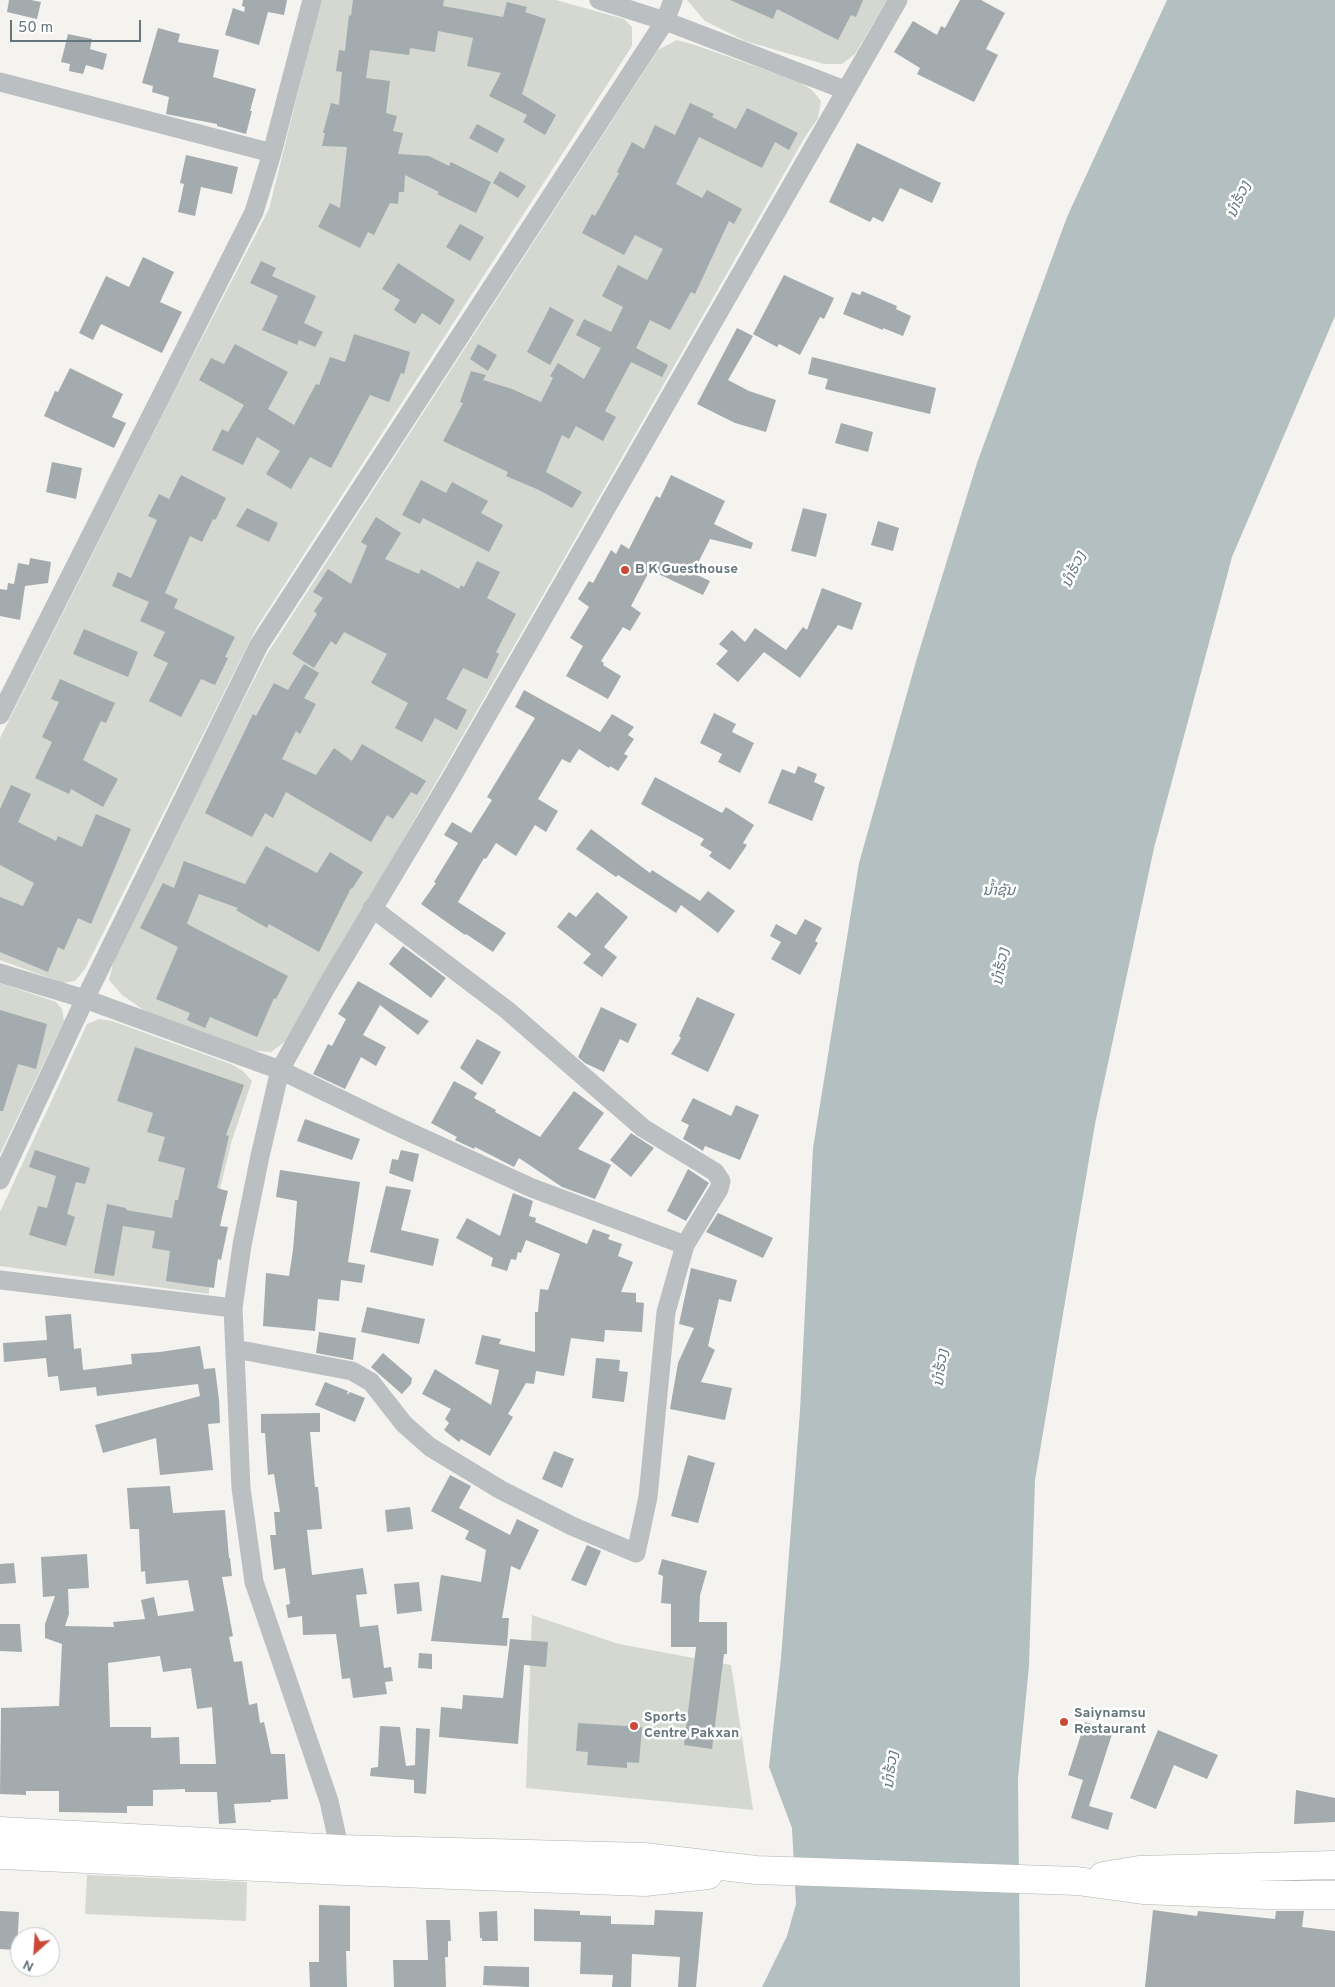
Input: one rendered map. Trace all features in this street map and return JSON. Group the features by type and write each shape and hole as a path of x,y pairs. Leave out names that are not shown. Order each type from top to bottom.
{"highway":[{"path":"0,1831 342,1860 645,1882 756,1870 1077,1881 1143,1890 1266,1895 1335,1895"},
{"path":"0,1856 342,1860"},
{"path":"1077,1881 1139,1870 1335,1865"}],"street":[{"path":"0,716 254,212 272,153 312,0"},
{"path":"599,0 665,21 845,90"},
{"path":"0,1180 85,999 259,645 665,21 673,0"},
{"path":"342,1860 329,1801 254,1582 242,1488 233,1308 242,1244 280,1070 372,908 450,780 898,0"},
{"path":"0,82 272,153"},
{"path":"235,1350 352,1371 371,1382 404,1424 430,1447 501,1490 572,1526 636,1553 648,1497 666,1312 685,1245 719,1189 721,1181 715,1172 643,1128 507,1010 372,908"},
{"path":"0,973 85,999 280,1070 532,1188 685,1245"},
{"path":"0,1280 233,1308"}],"shaded area":[{"path":"321,0 556,0 624,19 632,27 632,46 257,627 85,969 75,981 63,983 0,960 0,738 176,388 269,209"},
{"path":"687,0 887,0 855,54 842,64 824,64 745,41 705,21"},
{"path":"677,40 800,82 813,91 821,101 818,118 805,137 286,1041 271,1052 248,1050 148,1013 122,995 109,980 117,948 267,654 658,50"},
{"path":"0,983 56,1002 62,1009 64,1021 0,1154"},
{"path":"99,1019 112,1021 231,1064 243,1071 252,1081 232,1140 216,1204 210,1251 209,1294 0,1266 0,1212 87,1024"},
{"name":"Sports Centre Pakxan","path":"532,1615 619,1644 731,1665 753,1810 526,1788"},
{"path":"87,1875 247,1882 246,1921 85,1914"}],"water":[{"name":"ນ້ຳຊັນ","path":"1167,0 1335,0 1335,316 1232,557 1154,848 1095,1124 1035,1480 1029,1666 1018,1779 1020,1987 762,1987 787,1936 796,1904 792,1828 769,1767 781,1658 800,1411 813,1148 859,863 917,658 977,463 1067,217"}],"building":[{"path":"9,0 41,2 37,19 7,12"},
{"path":"243,0 287,0 284,15 268,12 259,45 225,35 233,8 244,12"},
{"path":"353,0 444,0 443,6 503,17 507,2 527,7 525,12 546,19 522,94 556,115 545,135 523,122 527,115 489,96 501,73 467,66 473,38 438,31 435,52 410,48 409,55 370,50 366,78 390,81 386,113 397,116 393,131 403,133 398,154 429,156 449,166 451,162 491,182 476,213 437,194 439,192 405,175 404,192 399,192 398,204 390,203 374,235 368,232 360,248 318,227 330,203 340,208 347,147 322,146 325,133 323,133 331,103 339,105 342,72 336,71 339,50 345,51 349,15 351,16"},
{"path":"730,0 863,0 856,17 851,15 838,40 777,9 773,19"},
{"path":"960,0 981,0 1005,13 986,49 998,55 974,102 917,74 920,68 894,52 913,21 937,35 941,26 945,28"},
{"path":"158,28 180,34 178,42 219,50 213,77 256,89 246,134 217,126 217,124 166,114 169,97 152,92 153,86 142,83"},
{"path":"68,34 92,39 90,49 107,54 103,70 86,65 83,74 69,71 70,64 61,62"},
{"path":"690,103 714,114 712,117 736,129 747,108 798,133 789,150 775,142 762,168 699,137 676,184 702,198 707,190 742,209 734,224 729,221 695,294 691,292 670,330 650,320 636,348 668,365 662,377 631,362 605,411 616,417 603,441 576,426 569,439 562,435 546,472 582,492 572,508 539,490 506,476 508,472 443,441 463,403 460,402 471,371 486,375 483,380 512,389 541,402 553,378 550,376 558,363 584,379 601,348 576,335 584,319 611,332 623,307 602,296 618,265 647,280 663,249 635,235 624,255 582,233 592,214 595,216 619,173 617,172 632,142 644,149 655,125 675,135"},
{"path":"477,124 505,139 497,153 469,138"},
{"path":"857,143 941,183 932,203 900,188 883,222 873,217 870,222 829,202"},
{"path":"186,155 238,167 232,194 201,187 195,216 178,212 184,184 180,183"},
{"path":"500,171 526,186 518,198 493,183"},
{"path":"460,224 484,237 470,261 446,247"},
{"path":"143,257 174,272 160,302 182,312 162,353 101,324 93,340 79,333 106,276 129,287"},
{"path":"261,261 276,268 272,276 316,296 304,323 323,332 315,347 299,340 297,345 262,330 278,296 250,283"},
{"path":"398,263 455,300 440,325 422,313 415,324 394,310 400,300 382,289"},
{"path":"784,275 834,298 824,319 820,317 800,355 779,344 777,347 753,334"},
{"path":"862,291 897,306 896,309 911,316 903,336 843,314 852,292 860,295"},
{"path":"550,307 574,320 550,365 527,352"},
{"path":"737,328 753,336 728,380 749,391 776,400 766,432 735,423 697,404"},
{"path":"354,334 410,352 404,374 401,373 389,402 370,395 331,468 310,457 291,489 266,474 280,451 257,437 243,465 212,450 222,429 228,432 244,405 199,380 211,358 224,364 235,344 288,372 268,409 294,425 316,384 319,385 330,357 345,362"},
{"path":"478,344 497,355 488,371 470,359"},
{"path":"812,357 936,388 930,414 825,389 828,379 808,374"},
{"path":"70,368 123,394 112,417 126,423 114,448 44,416 55,391 58,392"},
{"path":"841,423 873,432 868,452 835,443"},
{"path":"52,462 82,468 76,499 46,492"},
{"path":"181,475 226,498 202,542 190,536 165,593 178,599 174,608 235,637 225,657 228,658 215,685 201,679 181,717 149,701 168,663 153,656 165,632 140,621 149,602 112,586 118,572 131,578 157,520 148,516 159,494 169,499"},
{"path":"671,475 725,501 714,524 753,543 751,549 710,539 693,573 710,581 703,595 650,570 631,606 641,613 630,631 623,627 601,661 604,663 603,665 621,676 608,699 566,676 583,646 570,638 589,607 578,599 589,581 593,583 611,550 616,554 621,544 629,549 656,496 660,498"},
{"path":"421,480 446,493 452,482 488,501 481,513 503,525 489,552 423,518 420,524 402,515"},
{"path":"247,508 278,523 269,542 236,526"},
{"path":"803,508 827,514 816,557 791,551"},
{"path":"376,517 401,533 385,559 419,574 421,569 459,589 461,585 464,587 477,561 500,572 487,598 516,614 496,652 499,654 487,679 463,668 446,699 467,710 457,730 435,718 422,742 395,728 408,703 371,683 387,654 344,632 336,645 331,641 314,668 292,654 317,614 314,611 323,598 313,592 328,569 351,584 367,546 361,542"},
{"path":"878,521 899,528 893,551 871,545"},
{"path":"30,558 51,562 48,583 25,586 20,620 0,616 0,589 7,590 8,583 14,584 18,563 29,565"},
{"path":"822,588 862,603 852,630 838,625 800,678 764,652 738,682 716,664 728,651 719,644 732,630 745,642 755,628 786,650 803,627 807,630"},
{"path":"84,629 138,652 128,677 73,654"},
{"path":"304,664 319,673 304,698 316,704 300,734 296,731 282,759 316,775 334,748 352,761 362,744 426,781 417,795 411,792 393,819 387,815 371,842 286,792 273,818 265,813 252,837 205,813 253,714 256,716 274,683 288,690"},
{"path":"60,679 115,703 106,723 101,721 83,760 118,779 103,807 71,789 69,794 35,778 52,742 42,737 59,702 51,699"},
{"path":"524,690 600,732 612,714 634,727 628,735 634,739 624,754 628,756 618,771 610,766 609,768 579,749 570,763 562,759 538,799 558,811 546,832 535,825 516,856 496,843 486,859 484,858 458,902 506,933 493,952 421,904 436,883 434,882 458,843 444,835 452,822 471,833 492,800 487,797 535,718 515,707"},
{"path":"714,713 736,724 732,732 754,743 740,773 718,762 722,754 700,743"},
{"path":"798,766 817,774 814,782 825,787 812,821 768,803 782,769 795,774"},
{"path":"655,777 722,813 726,807 754,825 743,843 747,845 730,870 709,856 712,852 700,845 704,839 641,804"},
{"path":"11,785 31,794 18,822 56,841 58,836 82,847 96,814 131,829 91,924 78,918 64,950 58,947 48,972 0,952 0,897 23,906 34,883 0,865 0,809"},
{"path":"591,829 650,873 652,870 700,901 708,891 735,911 718,933 681,905 676,913 618,875 616,877 576,849"},
{"path":"266,846 317,873 330,852 363,872 351,888 319,952 269,924 267,928 236,910 238,908 199,894 187,923 189,925 288,976 276,999 274,998 257,1037 210,1017 205,1028 187,1020 190,1013 156,999 178,947 140,928 163,883 174,888 184,861 245,884"},
{"path":"597,892 628,917 604,947 617,957 602,977 583,963 591,954 557,927 569,912 576,917"},
{"path":"805,919 822,928 815,941 818,943 800,975 771,959 781,942 770,936 776,924 796,935"},
{"path":"403,946 446,978 431,998 389,964"},
{"path":"358,981 429,1021 418,1035 380,1005 363,1035 386,1047 376,1066 361,1057 345,1089 313,1074 328,1044 332,1046 346,1019 338,1014"},
{"path":"697,997 735,1014 708,1072 671,1054 681,1038 679,1036"},
{"path":"601,1007 637,1024 628,1043 620,1039 604,1072 585,1063 578,1057"},
{"path":"0,1010 47,1024 36,1069 18,1064 3,1111 0,1111"},
{"path":"477,1039 501,1052 482,1085 460,1068"},
{"path":"135,1047 244,1085 226,1135 229,1136 217,1188 228,1191 220,1226 228,1227 221,1260 218,1259 214,1288 166,1281 170,1251 152,1248 155,1231 123,1226 114,1276 94,1273 107,1204 126,1208 126,1210 172,1218 175,1200 178,1200 185,1168 158,1161 165,1137 147,1132 153,1113 117,1101"},
{"path":"454,1081 477,1093 474,1098 496,1110 495,1112 540,1137 574,1091 604,1113 578,1149 611,1165 595,1199 562,1187 519,1158 514,1167 475,1147 474,1149 455,1140 457,1137 431,1123"},
{"path":"693,1098 731,1116 736,1105 759,1115 740,1160 705,1146 703,1151 683,1139 689,1125 681,1121"},
{"path":"305,1119 360,1139 352,1160 297,1141"},
{"path":"631,1133 654,1148 631,1177 610,1160"},
{"path":"35,1150 90,1168 85,1184 76,1182 67,1214 75,1217 66,1246 29,1235 38,1206 47,1208 56,1176 29,1167"},
{"path":"401,1150 419,1154 413,1182 389,1173 392,1159 398,1160"},
{"path":"688,1169 709,1183 686,1221 667,1211"},
{"path":"280,1170 360,1182 348,1262 365,1265 362,1283 341,1280 339,1301 318,1299 315,1331 263,1326 266,1273 289,1276 293,1250 297,1201 276,1197"},
{"path":"386,1186 411,1190 401,1230 439,1239 433,1266 370,1252"},
{"path":"513,1193 533,1201 529,1216 536,1218 535,1222 587,1244 593,1229 610,1235 608,1239 622,1244 618,1256 633,1262 621,1292 636,1293 636,1302 644,1303 642,1332 605,1330 604,1342 571,1338 564,1376 536,1371 534,1384 526,1383 508,1414 513,1417 490,1456 461,1439 459,1442 444,1430 449,1423 445,1419 451,1409 422,1394 435,1369 491,1405 499,1370 475,1364 482,1335 501,1339 499,1344 535,1352 535,1312 538,1312 540,1289 548,1290 560,1254 526,1240 521,1253 518,1252 516,1260 511,1259 507,1271 491,1266 493,1258 456,1238 467,1218 500,1236"},
{"path":"718,1213 773,1238 763,1258 706,1232"},
{"path":"691,1268 737,1280 731,1302 719,1299 708,1346 715,1350 701,1382 732,1388 725,1420 670,1409 678,1363 694,1328 679,1324"},
{"path":"367,1307 425,1319 419,1344 361,1332"},
{"path":"71,1314 74,1349 81,1348 83,1370 132,1364 131,1354 200,1346 204,1369 215,1368 219,1400 220,1423 208,1424 213,1470 160,1475 156,1438 103,1453 95,1425 200,1396 198,1384 97,1396 96,1387 60,1391 58,1376 48,1377 46,1358 4,1362 3,1343 47,1340 45,1316"},
{"path":"319,1332 356,1338 353,1360 316,1353"},
{"path":"383,1353 412,1378 411,1384 402,1394 371,1367"},
{"path":"596,1358 620,1360 619,1371 628,1372 624,1402 592,1398"},
{"path":"325,1382 348,1391 347,1395 350,1392 365,1398 355,1422 315,1405"},
{"path":"320,1413 320,1432 310,1432 315,1487 318,1487 322,1529 307,1530 312,1575 363,1568 367,1594 356,1595 360,1627 378,1625 384,1668 391,1667 393,1681 385,1682 387,1694 353,1698 350,1678 342,1679 336,1634 303,1635 302,1616 288,1618 286,1605 290,1604 285,1568 274,1570 270,1535 276,1535 274,1512 280,1512 274,1474 268,1475 265,1433 261,1433 261,1414"},
{"path":"554,1451 574,1459 562,1488 542,1479"},
{"path":"688,1455 715,1463 698,1523 671,1516"},
{"path":"450,1475 471,1486 459,1508 510,1535 517,1519 539,1530 520,1570 511,1566 502,1618 509,1618 507,1646 431,1641 441,1575 481,1582 486,1550 465,1539 469,1531 431,1511"},
{"path":"170,1486 173,1513 225,1510 232,1576 222,1577 233,1636 229,1637 234,1662 242,1661 249,1705 257,1703 260,1723 264,1722 271,1754 285,1754 288,1799 234,1804 236,1823 219,1824 217,1792 185,1792 185,1789 153,1790 153,1806 127,1806 127,1813 59,1812 59,1791 26,1791 26,1795 0,1794 1,1708 59,1706 62,1644 45,1638 45,1624 55,1596 43,1597 41,1557 87,1554 89,1588 68,1589 69,1614 65,1626 114,1627 113,1622 145,1619 141,1600 154,1597 158,1616 194,1611 188,1580 146,1584 145,1571 141,1572 139,1529 130,1529 127,1488","holes":["160,1656 163,1672 191,1668 197,1709 212,1707 216,1764 180,1764 179,1737 151,1738 151,1727 110,1727 108,1663"]},
{"path":"410,1507 413,1529 387,1532 385,1510"},
{"path":"587,1545 601,1551 586,1586 571,1580"},
{"path":"662,1559 707,1571 700,1595 699,1622 727,1622 727,1654 724,1654 712,1749 684,1745 696,1647 671,1647 671,1604 661,1603 663,1576 658,1574"},
{"path":"14,1563 16,1583 0,1584 0,1564"},
{"path":"419,1582 422,1611 397,1614 394,1584"},
{"path":"0,1624 20,1624 22,1652 0,1651"},
{"path":"510,1639 548,1642 546,1667 524,1665 518,1744 439,1737 441,1707 462,1709 463,1695 503,1698"},
{"path":"419,1653 432,1654 432,1669 418,1668"},
{"path":"1085,1722 1113,1731 1089,1806 1113,1813 1108,1830 1071,1818 1083,1780 1068,1775"},
{"path":"578,1723 642,1727 639,1763 627,1762 627,1768 587,1765 588,1752 576,1751"},
{"path":"380,1726 400,1727 406,1766 415,1765 416,1728 430,1729 426,1794 414,1793 414,1780 370,1776 371,1768 378,1767"},
{"path":"1158,1730 1218,1755 1207,1779 1174,1765 1156,1809 1130,1798"},
{"path":"1296,1790 1335,1798 1335,1822 1294,1824"},
{"path":"319,1905 350,1906 350,1951 346,1951 347,1987 310,1987 309,1962 319,1962"},
{"path":"534,1909 580,1911 580,1915 611,1916 611,1924 654,1925 655,1910 703,1912 696,1987 678,1987 680,1957 632,1954 631,1987 612,1987 613,1975 580,1974 581,1942 534,1941"},
{"path":"1153,1910 1197,1916 1198,1911 1275,1919 1276,1911 1304,1911 1302,1927 1335,1931 1335,1987 1145,1987"},
{"path":"0,1911 19,1912 18,1927 10,1927 10,1950 0,1949"},
{"path":"497,1911 498,1941 482,1941 482,1938 480,1938 479,1912"},
{"path":"426,1920 450,1920 451,1941 448,1941 448,1957 445,1957 446,1987 394,1987 393,1960 428,1960"},
{"path":"484,1966 529,1967 529,1987 483,1985"}],"place":[{"name":"B K Guesthouse","path":"625,570"},
{"name":"Saiynamsu Restaurant","path":"1064,1722"},
{"name":"Sports Centre Pakxan","path":"634,1726"}],"water label":[{"name":"ນຳ້ຮວງ","path":"1240,200"},
{"name":"ນຳ້ຮວງ","path":"1075,570"},
{"name":"ນຳ້ຮວງ","path":"1002,967"},
{"name":"ນຳ້ຮວງ","path":"942,1368"},
{"name":"ນຳ້ຮວງ","path":"892,1770"}]}
